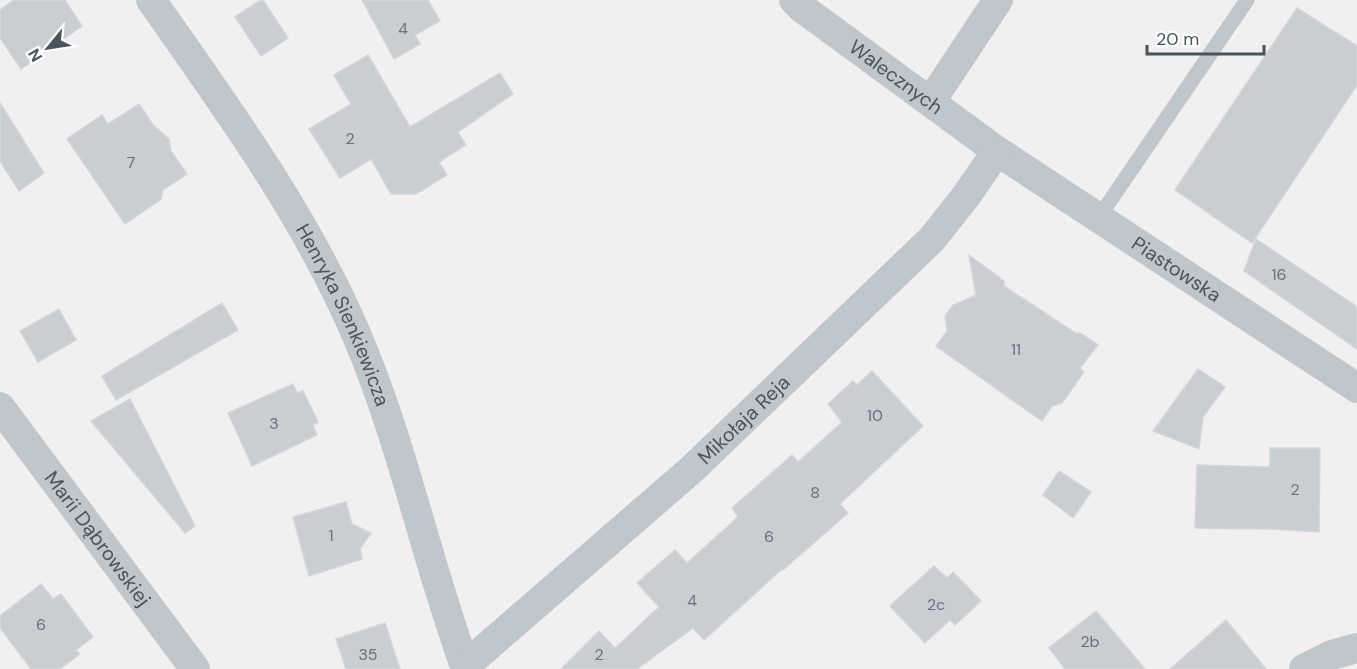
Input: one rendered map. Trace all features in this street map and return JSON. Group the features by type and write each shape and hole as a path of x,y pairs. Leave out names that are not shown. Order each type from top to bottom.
{"street":[{"name":"Henryka Sienkiewicza","path":"151,0 268,170 337,290 377,387 466,667"},
{"name":"Walecznych","path":"795,0 802,8 997,151"},
{"path":"931,101 998,0"},
{"name":"Mikołaja Reja","path":"466,667 691,470 932,239 966,196 997,151"},
{"name":"Piastowska","path":"997,151 1357,388"},
{"name":"Marii Dąbrowskiej","path":"0,407 195,669"},
{"path":"1304,669 1332,655 1357,648"}],"lane":[{"path":"1099,217 1247,0"}],"building":[{"path":"14,0 65,0 82,26 21,69 0,38 0,10"},
{"path":"261,0 288,38 261,56 235,17"},
{"path":"362,0 428,0 440,21 415,35 420,44 394,59"},
{"path":"1297,8 1357,46 1357,85 1252,243 1175,190"},
{"path":"368,55 410,127 500,73 513,94 458,132 466,145 439,162 447,175 416,194 391,194 371,159 340,178 309,129 351,104 334,75"},
{"path":"0,103 44,173 19,191 0,161"},
{"path":"139,104 153,125 169,139 171,151 187,174 163,190 161,199 125,224 67,139 102,115 108,124"},
{"path":"1256,239 1357,307 1357,349 1244,271"},
{"path":"969,255 1004,281 1004,286 1075,333 1080,333 1098,345 1080,368 1084,372 1062,403 1052,406 1042,421 936,346 947,331 945,316 953,305 976,295"},
{"path":"222,303 238,330 116,400 102,376"},
{"path":"59,309 76,340 38,362 20,331"},
{"path":"1198,369 1225,387 1203,417 1199,449 1153,431"},
{"path":"872,371 923,426 840,504 848,513 704,640 693,628 637,669 561,669 599,631 615,648 659,607 637,583 675,550 687,563 738,517 732,508 792,455 798,462 842,422 828,404 853,381 857,385"},
{"path":"293,384 297,393 303,391 318,422 313,425 317,435 252,466 228,413"},
{"path":"130,399 195,526 185,533 91,421"},
{"path":"1270,448 1320,448 1319,532 1195,528 1197,465 1270,467"},
{"path":"1059,471 1091,492 1073,518 1043,495"},
{"path":"346,502 352,524 371,533 360,549 362,559 309,576 293,517"},
{"path":"934,566 947,578 953,572 981,601 955,625 950,620 925,643 890,606"},
{"path":"41,584 53,599 61,594 93,637 76,650 80,654 60,669 31,669 0,628 0,616"},
{"path":"1096,611 1145,669 1065,669 1049,648"},
{"path":"1226,620 1266,669 1170,669"},
{"path":"385,623 400,669 346,669 336,639"}]}
